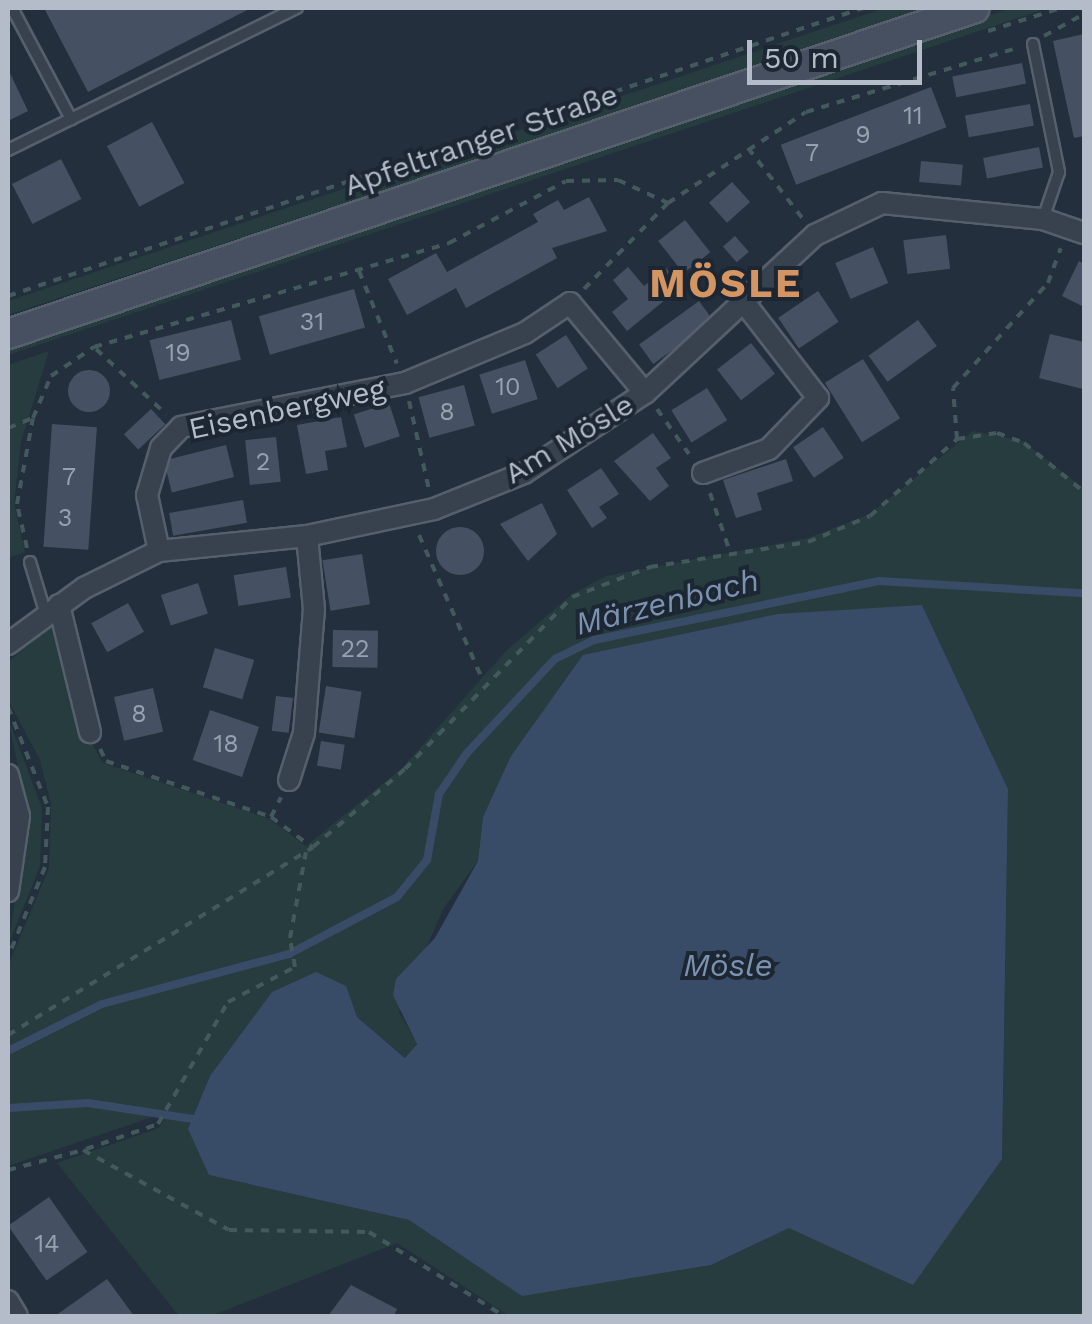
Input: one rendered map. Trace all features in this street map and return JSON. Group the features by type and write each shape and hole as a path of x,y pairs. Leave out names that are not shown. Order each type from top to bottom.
{"street":[{"name":"Apfeltranger Straße","path":"8,334 976,8"},
{"name":"Am Mösle","path":"8,644 52,610 159,552 307,536 412,514 524,473 645,393 746,305 814,235 882,204 1042,218 1079,228"},
{"path":"570,303 645,393"},
{"name":"Eisenbergweg","path":"159,552 147,495 160,448 182,427 405,383 526,333 570,303"},
{"path":"703,473 770,449 818,398 746,305"},
{"path":"289,780 304,733 314,610 307,536"},
{"path":"52,610 90,732"},
{"path":"8,775 19,816 8,891"},
{"path":"8,1302 17,1316"}],"lane":[{"path":"12,8 71,118"},
{"path":"8,150 298,8"},
{"path":"1033,44 1058,172 1042,218"},
{"path":"30,562 52,610"}],"path":[{"path":"8,296 863,8"},
{"path":"570,303 668,203 806,112 1033,44 1084,14"},
{"path":"748,148 814,235"},
{"path":"30,562 17,504 33,418 51,376 94,348 449,243 566,181 618,180 668,203"},
{"path":"957,439 952,388 1048,283 1079,228"},
{"path":"94,348 182,427"},
{"path":"8,428 33,418"},
{"path":"8,1035 313,848 405,769 544,617 606,579 808,542 870,516 957,439 997,434 1024,443 1084,492"},
{"path":"412,514 483,681"},
{"path":"90,732 106,761 271,817 313,848"},
{"path":"271,817 289,780"},
{"path":"8,1170 84,1150 158,1124 228,1002 296,959 290,938 306,852"},
{"path":"84,1150 230,1230 369,1232 504,1316"}],"green space":[{"path":"885,8 933,8 8,315 8,301"},
{"path":"1011,8 1048,8 8,355 8,345"},
{"path":"49,351 21,442 14,504 25,552 8,558 8,365"},
{"path":"973,431 1023,441 1084,489 1084,1316 509,1316 397,1243 211,1316 179,1316 57,1163 159,1128 166,1117 192,1120 209,1175 409,1220 523,1295 711,1265 789,1228 1002,1159 1008,789 922,605 483,817 478,861 443,909 399,1012 417,1043 406,1058 357,1017 345,986 210,1076 193,1118 164,1113 8,1166 8,966 49,868 51,804 40,760 8,700 8,662 58,621 86,733 103,763 269,819 306,846 401,769 507,650 572,594 606,576 808,538 870,514"},
{"path":"8,718 42,808 40,866 8,946 28,815"}],"water":[{"name":"Mösle","path":"922,605 1008,789 1002,1159 913,1285 789,1228 711,1265 522,1296 409,1220 209,1175 188,1129 210,1076 272,992 316,972 346,986 357,1017 405,1058 417,1044 393,995 396,979 435,938 478,861 483,817 511,756 583,655 778,614"}],"building":[{"path":"44,8 251,8 88,92"},
{"path":"1084,34 1084,136 1074,138 1053,41"},
{"path":"1022,63 1026,84 956,97 952,77"},
{"path":"8,69 28,111 8,121"},
{"path":"931,87 946,127 796,185 781,145"},
{"path":"1030,104 1034,126 969,137 965,115"},
{"path":"152,122 184,183 139,207 107,146"},
{"path":"1039,147 1043,168 987,178 983,158"},
{"path":"61,159 81,199 32,224 12,184"},
{"path":"921,161 963,165 961,186 919,182"},
{"path":"732,182 750,202 727,223 709,203"},
{"path":"589,197 607,231 552,248 557,258 466,308 456,288 407,315 388,279 436,253 447,272 538,222 533,214 558,200 564,210"},
{"path":"685,220 710,252 683,273 658,241"},
{"path":"946,235 950,269 907,274 903,240"},
{"path":"735,236 749,252 737,262 723,246"},
{"path":"873,247 888,283 850,299 835,263"},
{"path":"1079,261 1084,264 1084,307 1062,296"},
{"path":"628,267 644,286 666,268 681,287 627,331 612,312 628,299 613,280"},
{"path":"354,289 365,327 270,355 259,316"},
{"path":"818,291 839,322 799,349 778,318"},
{"path":"699,301 713,320 653,364 639,344"},
{"path":"231,320 241,360 159,380 149,340"},
{"path":"918,320 937,346 887,382 869,356"},
{"path":"1050,334 1084,342 1083,389 1039,378"},
{"path":"566,335 588,369 558,388 536,355"},
{"path":"751,343 775,374 741,400 717,369"},
{"path":"863,359 900,418 862,442 825,383"},
{"path":"525,360 538,399 492,414 479,375"},
{"path":"89,370 104,376 110,391 104,406 89,412 74,406 68,391 74,376"},
{"path":"464,385 475,426 429,438 419,397"},
{"path":"707,388 727,420 692,442 671,410"},
{"path":"389,403 400,436 365,448 354,414"},
{"path":"151,409 165,424 138,450 124,434"},
{"path":"341,417 347,447 325,451 328,470 306,474 297,425"},
{"path":"52,424 97,427 88,550 43,547"},
{"path":"823,427 844,458 814,478 793,447"},
{"path":"653,433 671,458 656,468 669,486 650,501 614,461"},
{"path":"276,437 281,482 250,485 245,440"},
{"path":"226,445 234,477 172,493 164,460"},
{"path":"786,459 793,481 757,493 762,510 736,518 723,480"},
{"path":"601,468 619,494 599,507 607,518 592,528 567,490"},
{"path":"243,500 247,523 173,536 169,513"},
{"path":"542,503 557,534 528,561 500,524"},
{"path":"460,527 477,534 484,551 477,568 460,575 443,568 436,551 443,534"},
{"path":"362,554 370,604 330,611 322,560"},
{"path":"286,567 291,598 239,606 234,575"},
{"path":"198,583 208,613 171,625 161,595"},
{"path":"128,603 144,632 107,652 91,623"},
{"path":"333,630 378,631 377,668 332,667"},
{"path":"215,648 254,660 242,699 203,687"},
{"path":"326,686 362,692 354,738 319,732"},
{"path":"153,688 163,732 124,741 114,697"},
{"path":"276,696 293,698 289,733 272,731"},
{"path":"210,710 259,727 242,777 193,760"},
{"path":"321,741 345,745 341,769 317,766"},
{"path":"49,1197 87,1252 46,1281 8,1226"},
{"path":"107,1279 134,1316 55,1316"},
{"path":"351,1285 397,1309 394,1316 328,1316"}],"waterway":[{"name":"Märzenbach","path":"8,1051 102,1004 289,954 397,897 427,860 439,794 467,753 555,659 594,640 879,581 1084,593"},
{"path":"8,1108 88,1103 193,1119"}],"district":[{"name":"MÖSLE","path":"726,284"}]}
